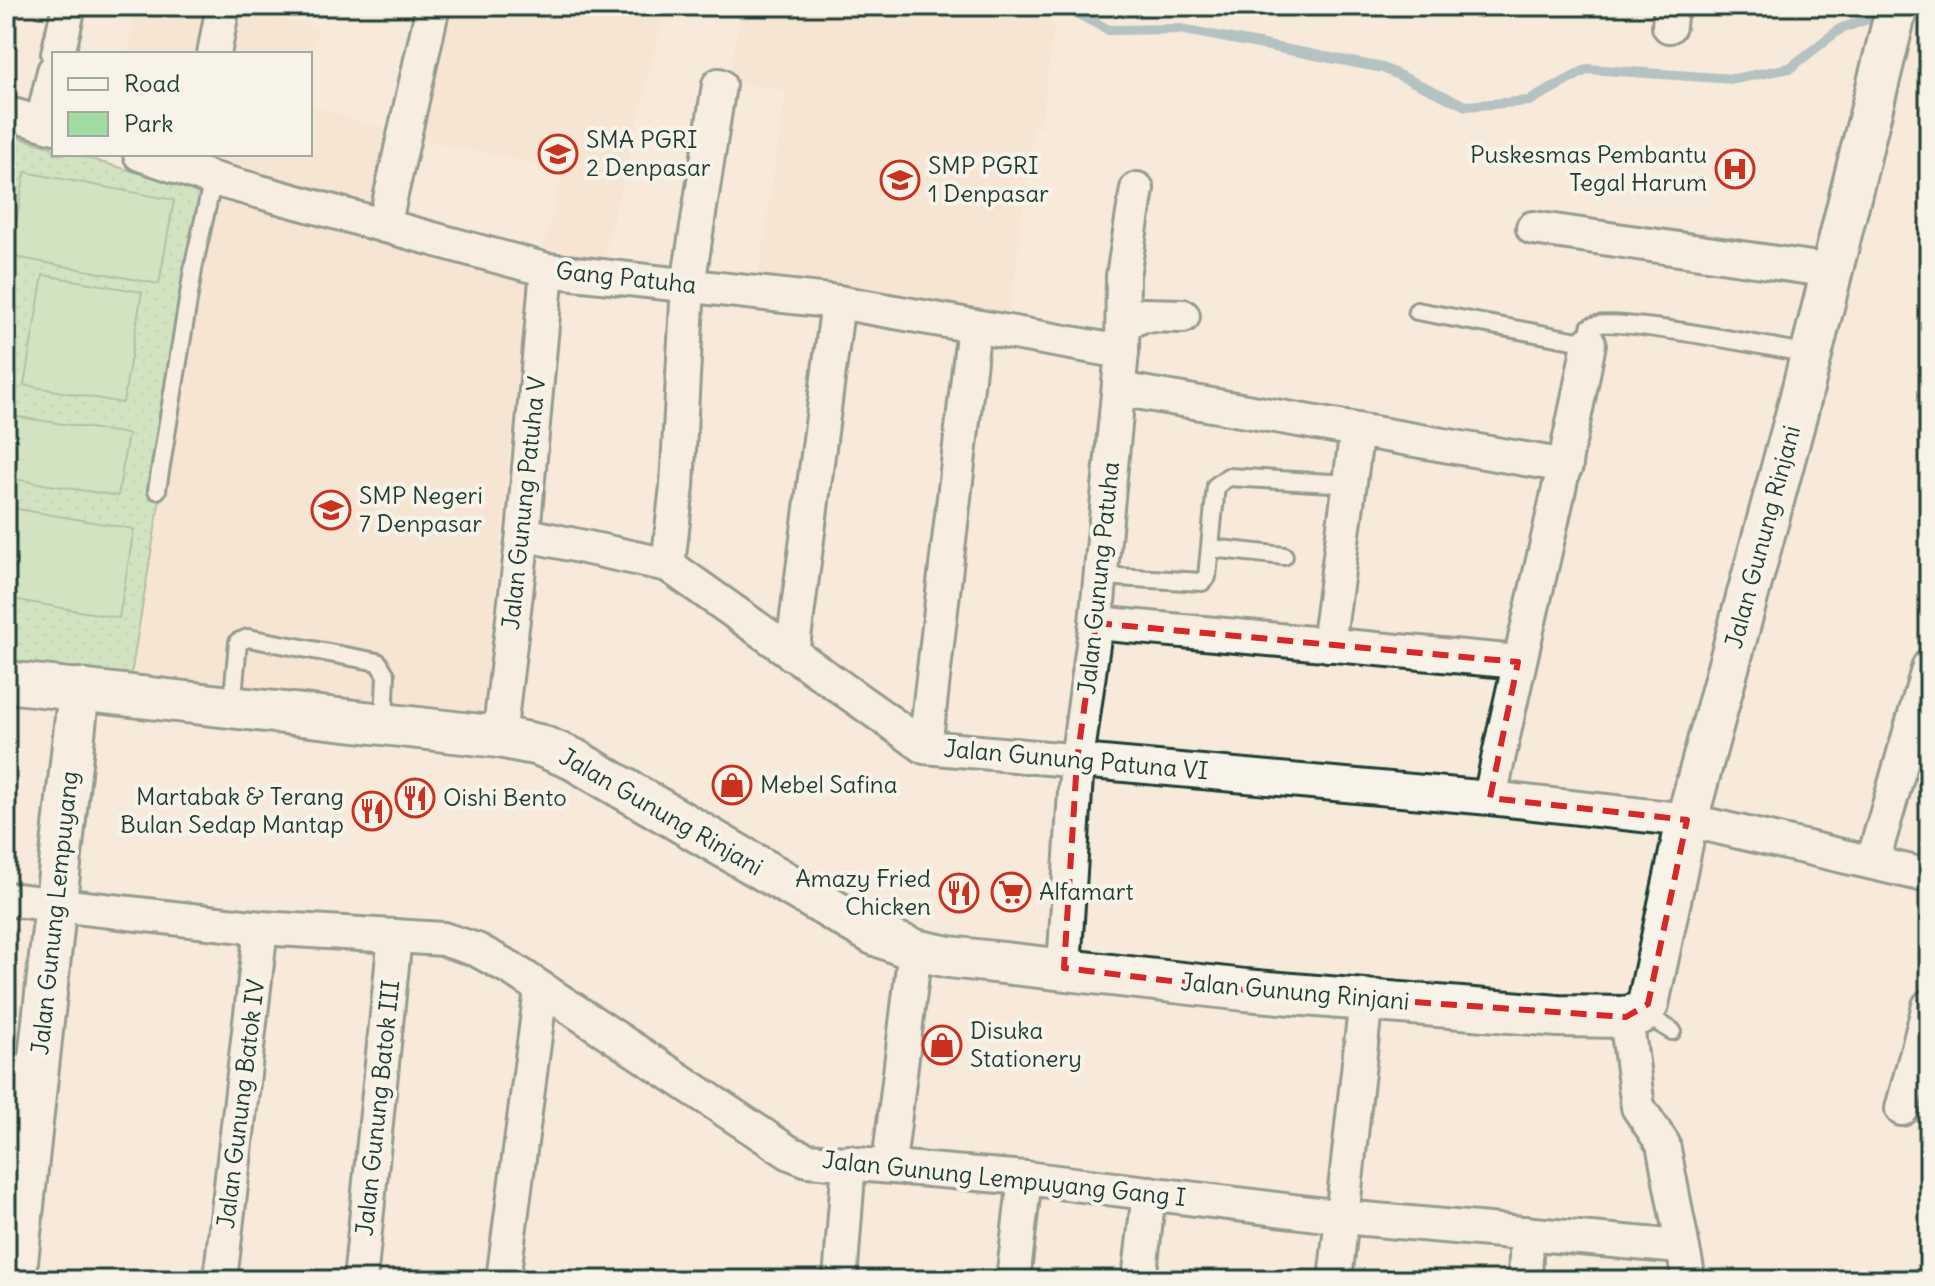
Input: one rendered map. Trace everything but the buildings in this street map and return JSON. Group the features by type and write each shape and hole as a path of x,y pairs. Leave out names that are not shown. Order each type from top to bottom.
{"street":[{"path":"58,52 69,6"},
{"path":"214,52 223,6"},
{"path":"384,226 433,6"},
{"name":"Jalan Gunung Rinjani","path":"6,682 384,723 539,745 573,759 874,934 915,950 949,957 1245,990 1558,1016 1647,1020 1687,820 1812,354 1897,6"},
{"path":"668,565 677,486 688,285 719,85"},
{"path":"6,113 48,125 52,89"},
{"name":"Gang Patuha","path":"149,156 200,168 384,226 547,270 838,302 974,326 1124,337"},
{"name":"Jalan Gunung Patuha","path":"1064,968 1077,760 1096,623 1124,337 1123,276 1137,189"},
{"path":"1533,228 1832,271"},
{"name":"Jalan Gunung Patuha V","path":"499,737 523,534 547,270"},
{"path":"792,654 838,302"},
{"path":"1124,337 1144,315 1183,316"},
{"path":"925,747 974,326"},
{"path":"1490,798 1518,662 1566,466 1589,343"},
{"path":"1119,389 1566,466"},
{"path":"1328,645 1357,430"},
{"name":"Jalan Gunung Patuna VI","path":"523,534 668,565 925,747 1490,798 1687,820 1929,876"},
{"path":"1096,623 1518,662"},
{"path":"1873,861 1929,666"},
{"name":"Jalan Gunung Lempuyang","path":"15,1280 79,689"},
{"name":"Jalan Gunung Lempuyang Gang I","path":"6,899 261,928 443,939 477,950 512,969 790,1153 808,1160 889,1164 1342,1217 1681,1247"},
{"name":"Jalan Gunung Batok IV","path":"220,1280 261,928"},
{"name":"Jalan Gunung Batok III","path":"360,1280 395,936"},
{"path":"889,1164 915,950"},
{"path":"503,1280 541,990"},
{"path":"1335,1280 1366,999"},
{"path":"1902,1109 1929,1006"},
{"path":"1647,1020 1638,1107 1663,1144 1689,1280"},
{"path":"840,1280 849,1162"},
{"path":"1013,1280 1025,1178"},
{"path":"1139,1280 1149,1193"},
{"path":"1525,1280 1527,1233"}],"lane":[{"path":"157,490 194,264 200,168"},
{"path":"1417,311 1589,343 1590,327 1597,323 1638,326 1812,354"},
{"path":"1101,576 1202,582 1207,577 1216,486 1228,477 1349,484"},
{"path":"1211,548 1284,556"},
{"path":"232,706 238,642 248,638 378,662 386,675 384,723"}],"highlighted area":[{"path":"1096,623 1518,662 1490,798 1687,820 1648,1004 1626,1017 1245,990 1064,968 1077,760"}],"shaded area":[{"path":"136,6 217,6 318,27 312,62 312,52 128,52"},
{"name":"SMA PGRI 2 Denpasar","path":"440,6 666,6 600,272 541,259 563,170 410,137"},
{"name":"SMP PGRI 1 Denpasar","path":"742,6 1014,6 1026,15 1054,25 1041,127 1033,126 1009,324 757,288 786,91 729,81"},
{"path":"312,106 399,134 376,215 186,156 312,156"},
{"name":"SMP Negeri 7 Denpasar","path":"210,194 528,278 481,724 131,675"}],"green space":[{"path":"16,137 52,147 52,156 81,156 210,194 131,675 6,666 6,230"},
{"path":"25,172 174,200 159,284 10,256"},
{"path":"43,275 142,292 123,403 24,385"},
{"path":"12,416 128,434 118,496 6,478"},
{"path":"6,507 134,529 119,618 6,598"}],"waterway":[{"path":"1063,6 1109,30 1180,29 1383,68 1466,106 1529,101 1588,69 1734,79 1790,68 1840,29 1885,13"}],"place":[{"name":"SMA PGRI 2 Denpasar","path":"558,154"},
{"name":"Puskesmas Pembantu Tegal Harum","path":"1735,169"},
{"name":"SMP PGRI 1 Denpasar","path":"900,180"},
{"name":"SMP Negeri 7 Denpasar","path":"331,510"},
{"name":"Mebel Safina","path":"732,785"},
{"name":"Oishi Bento","path":"415,798"},
{"name":"Martabak & Terang Bulan Sedap Mantap","path":"372,811"},
{"name":"Alfamart","path":"1011,892"},
{"name":"Amazy Fried Chicken","path":"959,893"},
{"name":"Disuka Stationery","path":"942,1045"}]}
